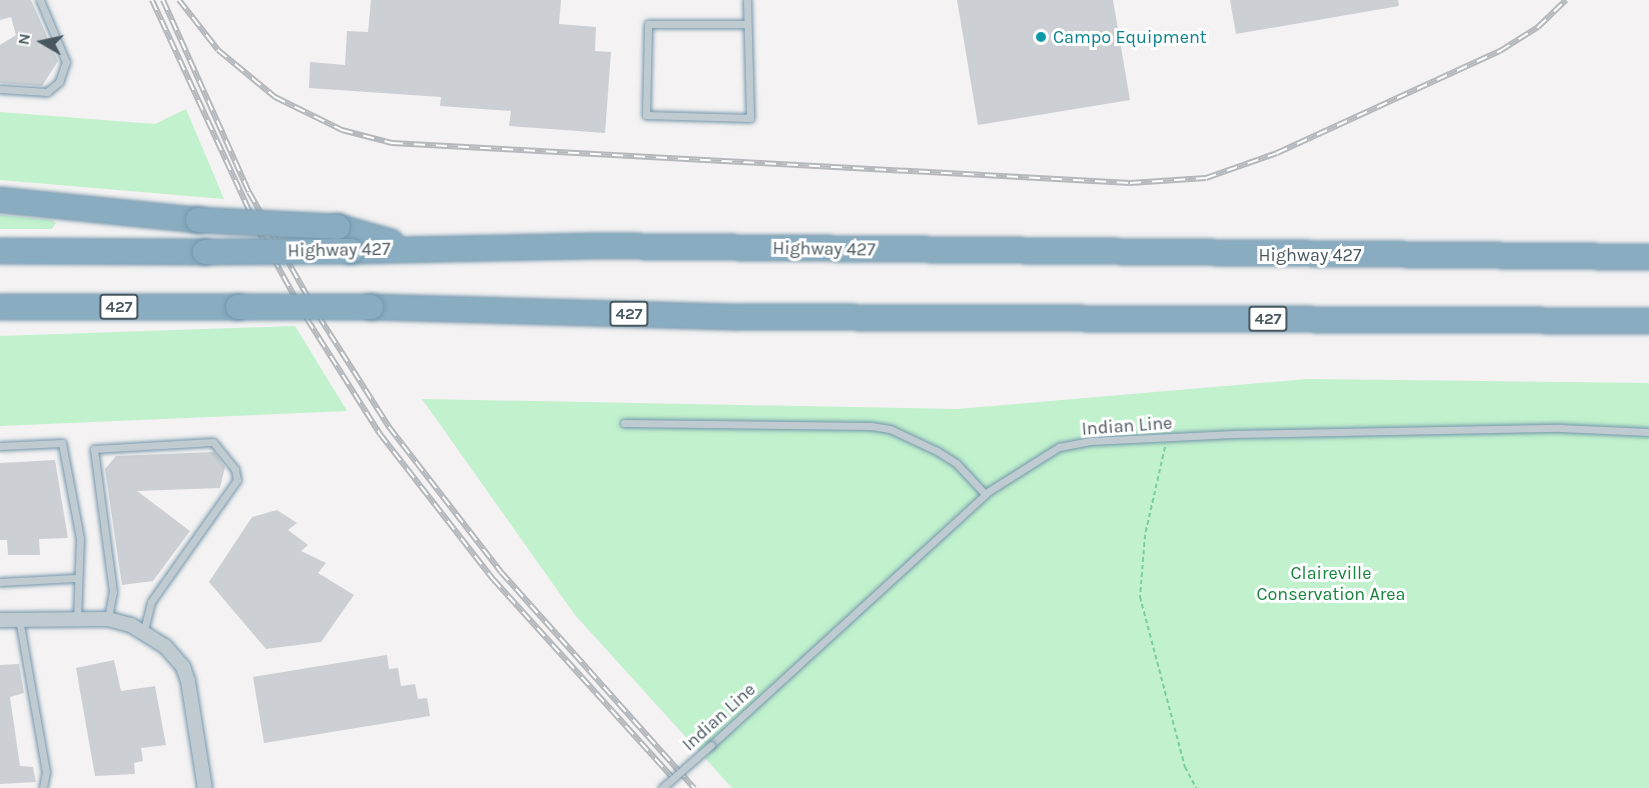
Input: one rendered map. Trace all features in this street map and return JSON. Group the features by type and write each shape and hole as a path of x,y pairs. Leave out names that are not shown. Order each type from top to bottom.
{"highway":[{"path":"0,200 198,220 338,227 411,248"},
{"name":"Highway 427","path":"0,251 351,251 593,246 1649,257"},
{"name":"427","path":"0,307 371,307 739,317 1649,321"}],"street":[{"path":"0,620 108,619 144,631 165,646 183,667 205,788"}],"lane":[{"path":"0,89 47,92 59,82 66,62 40,0"},
{"path":"747,0 750,118 646,115 648,24 747,24"},
{"path":"624,423 871,426 890,429 937,451 956,463 985,494"},
{"name":"Indian Line","path":"662,788 985,494 1059,447 1090,441 1167,438 1560,428 1649,432"},
{"path":"108,619 113,592 94,449 213,442 235,469 237,480 151,602 144,631"},
{"path":"0,446 62,443 80,538 76,578 77,619"},
{"path":"0,582 76,578"},
{"path":"19,619 46,772 43,788"}],"path":[{"path":"1167,438 1145,535 1140,597 1185,767 1197,788"}],"green space":[{"path":"186,109 224,199 0,180 0,112 155,124"},
{"path":"0,215 52,220 56,223 52,229 0,229"},
{"path":"295,326 347,411 0,426 0,336"},
{"name":"Claireville Conservation Area","path":"1308,379 1649,383 1649,788 732,788 575,615 422,399 958,409"}],"building":[{"path":"0,0 31,0 58,61 42,86 0,83 0,45 16,35 11,17 0,20"},
{"path":"371,0 561,0 559,24 596,27 595,51 611,52 605,133 509,126 511,111 440,106 441,97 309,88 310,62 345,65 347,31 368,32"},
{"name":"Campo Equipment","path":"957,0 1113,0 1130,100 978,125"},
{"path":"1230,0 1398,0 1399,6 1236,34"},
{"path":"214,452 225,467 220,488 137,491 190,531 153,581 122,585 105,469 116,456"},
{"path":"55,460 68,538 39,539 40,555 8,555 7,540 0,540 0,463"},
{"path":"277,510 297,523 288,530 308,545 301,551 326,563 318,573 354,595 321,642 266,649 209,582 252,517"},
{"path":"387,655 389,669 398,668 401,686 415,684 418,699 427,698 430,716 264,743 253,677"},
{"path":"114,660 121,691 155,686 166,745 141,748 143,761 134,763 135,774 95,776 76,668"},
{"path":"19,664 24,693 10,697 20,766 33,767 36,782 0,784 0,665"}],"railway":[{"path":"152,0 262,238 307,319 380,434 493,579 672,777"},
{"path":"163,0 249,192 318,315 389,427 501,572 694,788"},
{"path":"179,0 218,50 275,97 342,130 392,143 1130,183 1206,178 1277,153 1500,51 1538,27 1566,0"}],"place":[{"name":"Campo Equipment","path":"1041,37"}]}
